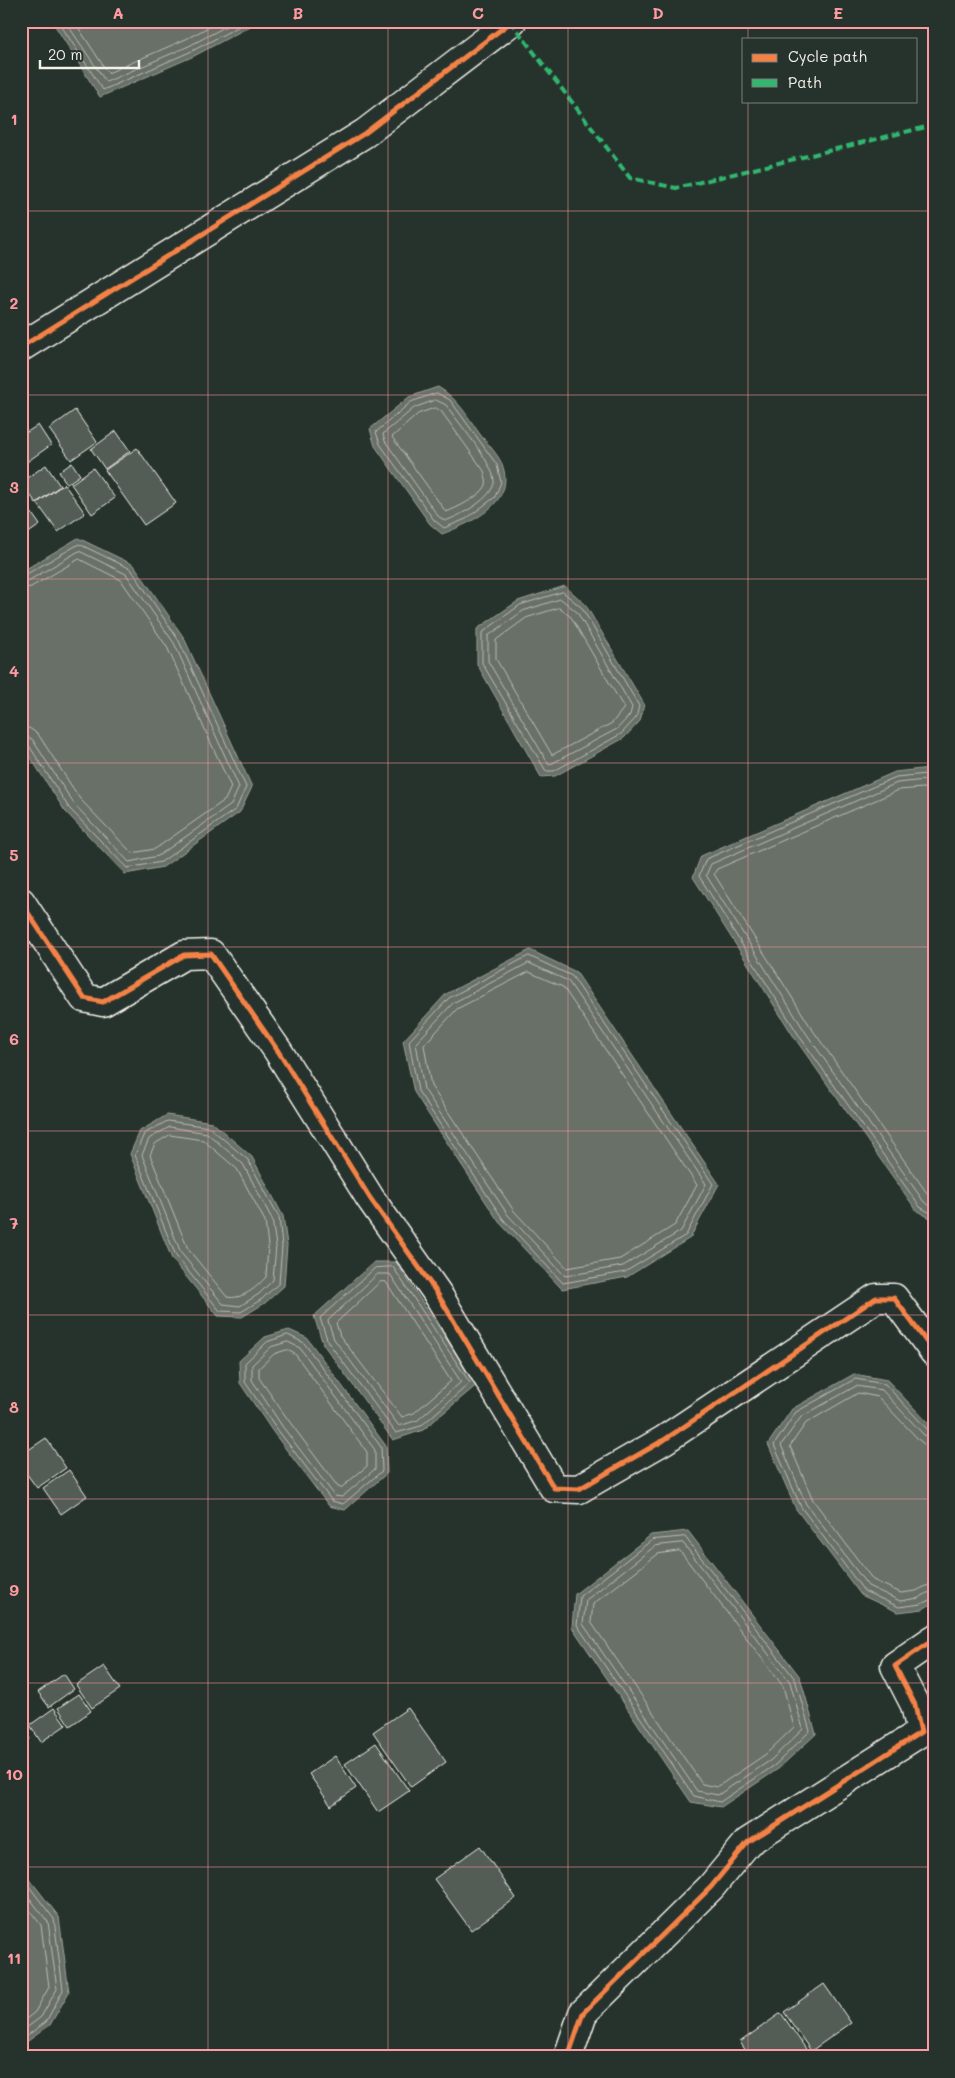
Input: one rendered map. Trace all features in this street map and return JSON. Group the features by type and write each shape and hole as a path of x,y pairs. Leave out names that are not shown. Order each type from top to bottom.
{"street":[{"path":"21,347 365,133 512,21"},
{"path":"21,902 84,998 103,1002 184,955 211,954 278,1051 370,1198 438,1294 554,1488 579,1489 664,1440 876,1298 894,1298 934,1352"},
{"path":"568,2057 583,2013 711,1887 748,1842 921,1732 915,1705 894,1666 934,1639"}],"water":[{"path":"52,21 260,21 194,56 100,97"},
{"path":"438,387 466,413 502,464 505,478 503,490 488,509 466,524 442,534 430,524 375,446 370,429 409,397"},
{"path":"78,538 134,565 184,638 252,787 240,812 163,867 125,874 65,811 21,743 21,572"},
{"path":"565,586 585,604 644,704 640,721 624,738 555,776 541,777 477,664 477,629 518,601"},
{"path":"930,768 934,773 934,1220 917,1211 796,1040 693,877 701,856 895,772"},
{"path":"530,950 576,972 719,1184 690,1238 627,1277 562,1289 499,1222 414,1092 403,1041 446,994"},
{"path":"167,1115 212,1122 252,1157 283,1216 287,1245 284,1286 265,1303 242,1317 218,1316 172,1259 130,1154 140,1131"},
{"path":"374,1262 396,1262 470,1375 479,1383 423,1430 393,1440 323,1344 314,1316"},
{"path":"289,1330 307,1338 386,1446 387,1473 345,1510 329,1506 273,1432 240,1383 239,1361 265,1337"},
{"path":"854,1374 887,1380 934,1429 934,1602 923,1609 898,1612 861,1595 796,1509 768,1444 792,1409"},
{"path":"688,1531 800,1677 816,1734 778,1769 721,1807 691,1802 572,1627 575,1594 651,1535"},
{"path":"21,1868 59,1917 69,1992 50,2025 21,2046"}],"building":[{"path":"75,410 97,442 71,460 49,429"},
{"path":"21,424 27,431 21,435"},
{"path":"38,425 51,445 21,466 21,436"},
{"path":"116,431 130,451 105,469 91,449"},
{"path":"137,448 176,503 144,525 105,470"},
{"path":"72,463 80,475 67,484 59,472"},
{"path":"46,465 60,486 36,503 21,482"},
{"path":"93,468 115,498 92,514 71,484"},
{"path":"64,484 85,513 58,532 37,503"},
{"path":"21,498 40,525 21,538"},
{"path":"46,1438 66,1468 37,1488 21,1466 21,1455"},
{"path":"69,1470 87,1496 61,1514 43,1488"},
{"path":"104,1666 120,1689 92,1708 76,1685"},
{"path":"64,1674 74,1689 49,1707 38,1692"},
{"path":"79,1694 91,1711 70,1726 58,1708"},
{"path":"54,1708 66,1725 41,1742 30,1725"},
{"path":"408,1708 446,1762 411,1787 373,1732"},
{"path":"21,1726 30,1739 21,1745"},
{"path":"376,1743 409,1791 378,1812 345,1764"},
{"path":"335,1756 356,1788 331,1806 309,1774"},
{"path":"480,1846 516,1898 471,1930 434,1879"},
{"path":"824,1984 851,2023 811,2051 784,2012"},
{"path":"781,2013 806,2049 795,2057 750,2057 740,2042"}],"marked path":[{"path":"510,21 630,178 676,188 934,125"}],"cycle path":[{"path":"21,347 365,133 512,21"},
{"path":"21,902 84,998 103,1002 184,955 211,954 278,1051 370,1198 437,1293 554,1488 579,1489 664,1440 876,1298 894,1298 934,1352"},
{"path":"568,2057 583,2013 711,1887 748,1842 921,1732 915,1705 895,1666 934,1639"}]}
